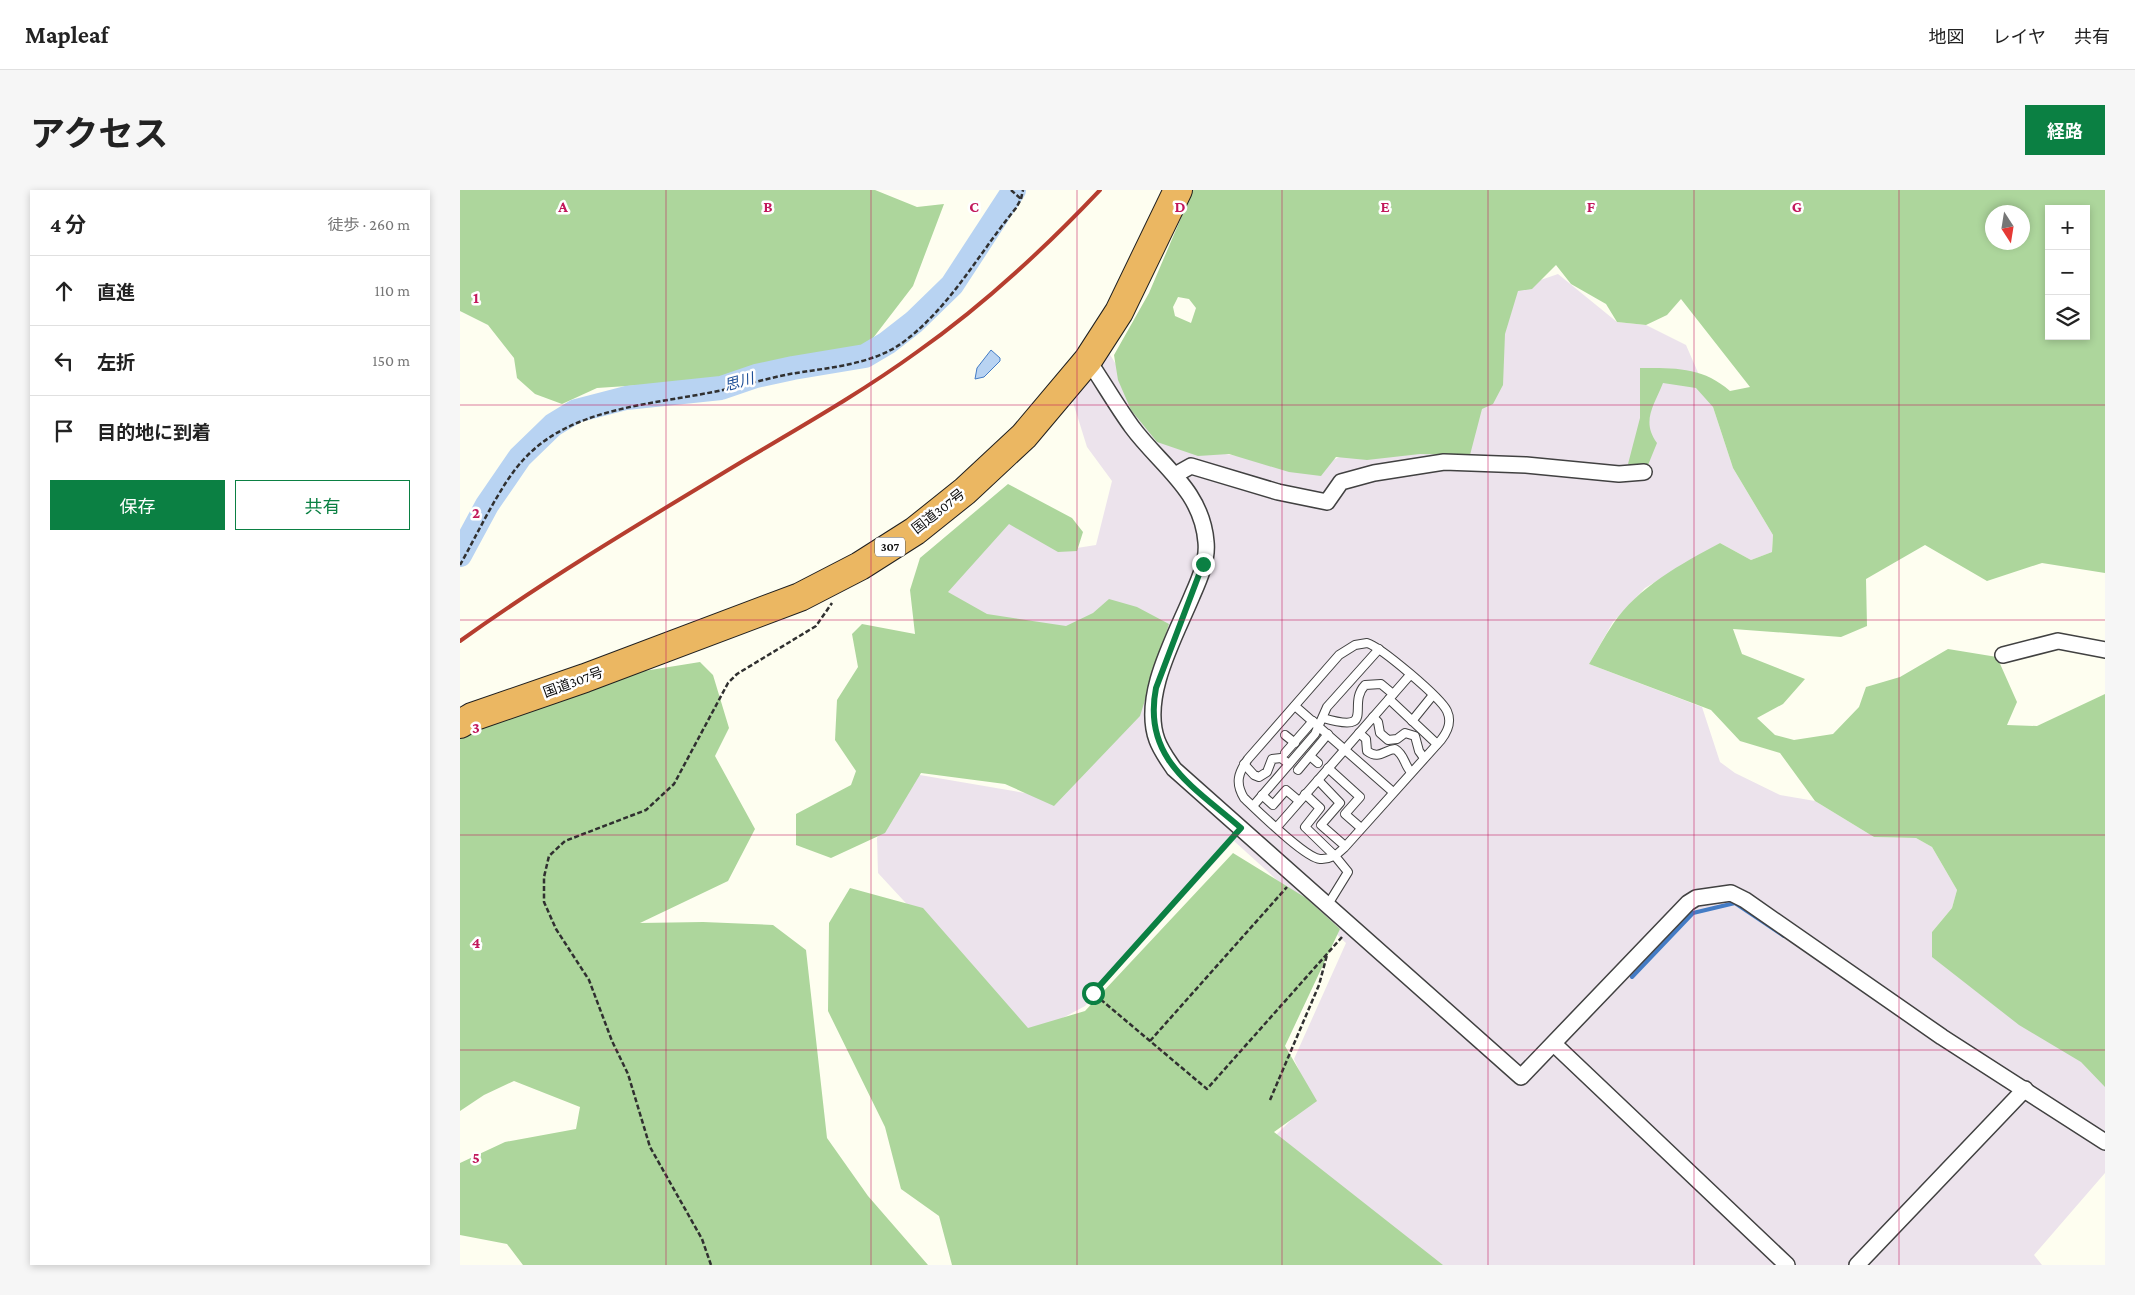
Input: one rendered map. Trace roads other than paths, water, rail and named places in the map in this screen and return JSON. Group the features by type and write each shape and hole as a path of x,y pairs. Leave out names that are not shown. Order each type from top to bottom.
{"highway":[{"name":"国道307号","path":"460,724 472,717 594,675 800,597 860,566 915,531 965,491 1024,436 1088,360 1119,312 1178,190"}],"street":[{"path":"1088,360 1132,428 1190,493 1199,510 1206,543 1197,584 1173,640 1156,688 1152,707 1153,723 1163,753 1174,770 1521,1077 1688,903 1696,898 1731,893 1745,900 1942,1036 2105,1142"},
{"path":"1175,475 1192,466 1278,492 1328,502 1341,482 1374,473 1444,462 1526,465 1619,474 1644,472"},
{"path":"2003,655 2058,641 2105,650"},
{"path":"1554,1044 1787,1265"},
{"path":"1857,1265 2024,1089"}],"lane":[{"path":"1360,644 1372,645 1379,649 1433,695 1446,709 1449,719 1446,734 1335,856 1323,859 1311,856 1244,798 1238,786 1239,775 1244,764 1343,651 1360,644"},
{"path":"1285,753 1322,718 1333,700 1379,649"},
{"path":"1276,827 1410,675"},
{"path":"1322,718 1341,724 1351,722 1358,717 1360,690 1365,685 1381,684 1412,721 1437,744"},
{"path":"1412,721 1433,695"},
{"path":"1295,706 1393,792"},
{"path":"1373,717 1378,722 1380,733 1388,740 1397,739 1406,734 1415,736 1419,751 1424,758"},
{"path":"1253,806 1289,764 1316,724"},
{"path":"1359,733 1366,739 1367,751 1370,754 1380,755 1395,749 1404,757 1405,766 1411,772"},
{"path":"1298,770 1328,734"},
{"path":"1285,735 1295,743"},
{"path":"1310,756 1318,763"},
{"path":"1244,764 1254,775 1259,777 1267,772 1272,758 1277,757 1289,764"},
{"path":"1328,768 1360,797 1345,814 1361,828"},
{"path":"1318,780 1340,803 1321,825 1345,846"},
{"path":"1262,795 1273,805 1286,790 1320,808 1305,827 1335,856 1348,872 1327,906"}],"water":[{"path":"991,350 1000,358 1000,361 984,377 975,379 977,368"}],"waterway":[{"name":"思川","path":"460,555 487,505 520,457 553,425 576,411 626,398 721,388 756,376 865,356 887,343 914,322 952,285 1014,190"},
{"path":"1632,977 1693,913 1735,903 1784,936"}],"railway":[{"path":"460,641 600,548 832,408 896,367 990,296 1057,234 1100,190"}]}
